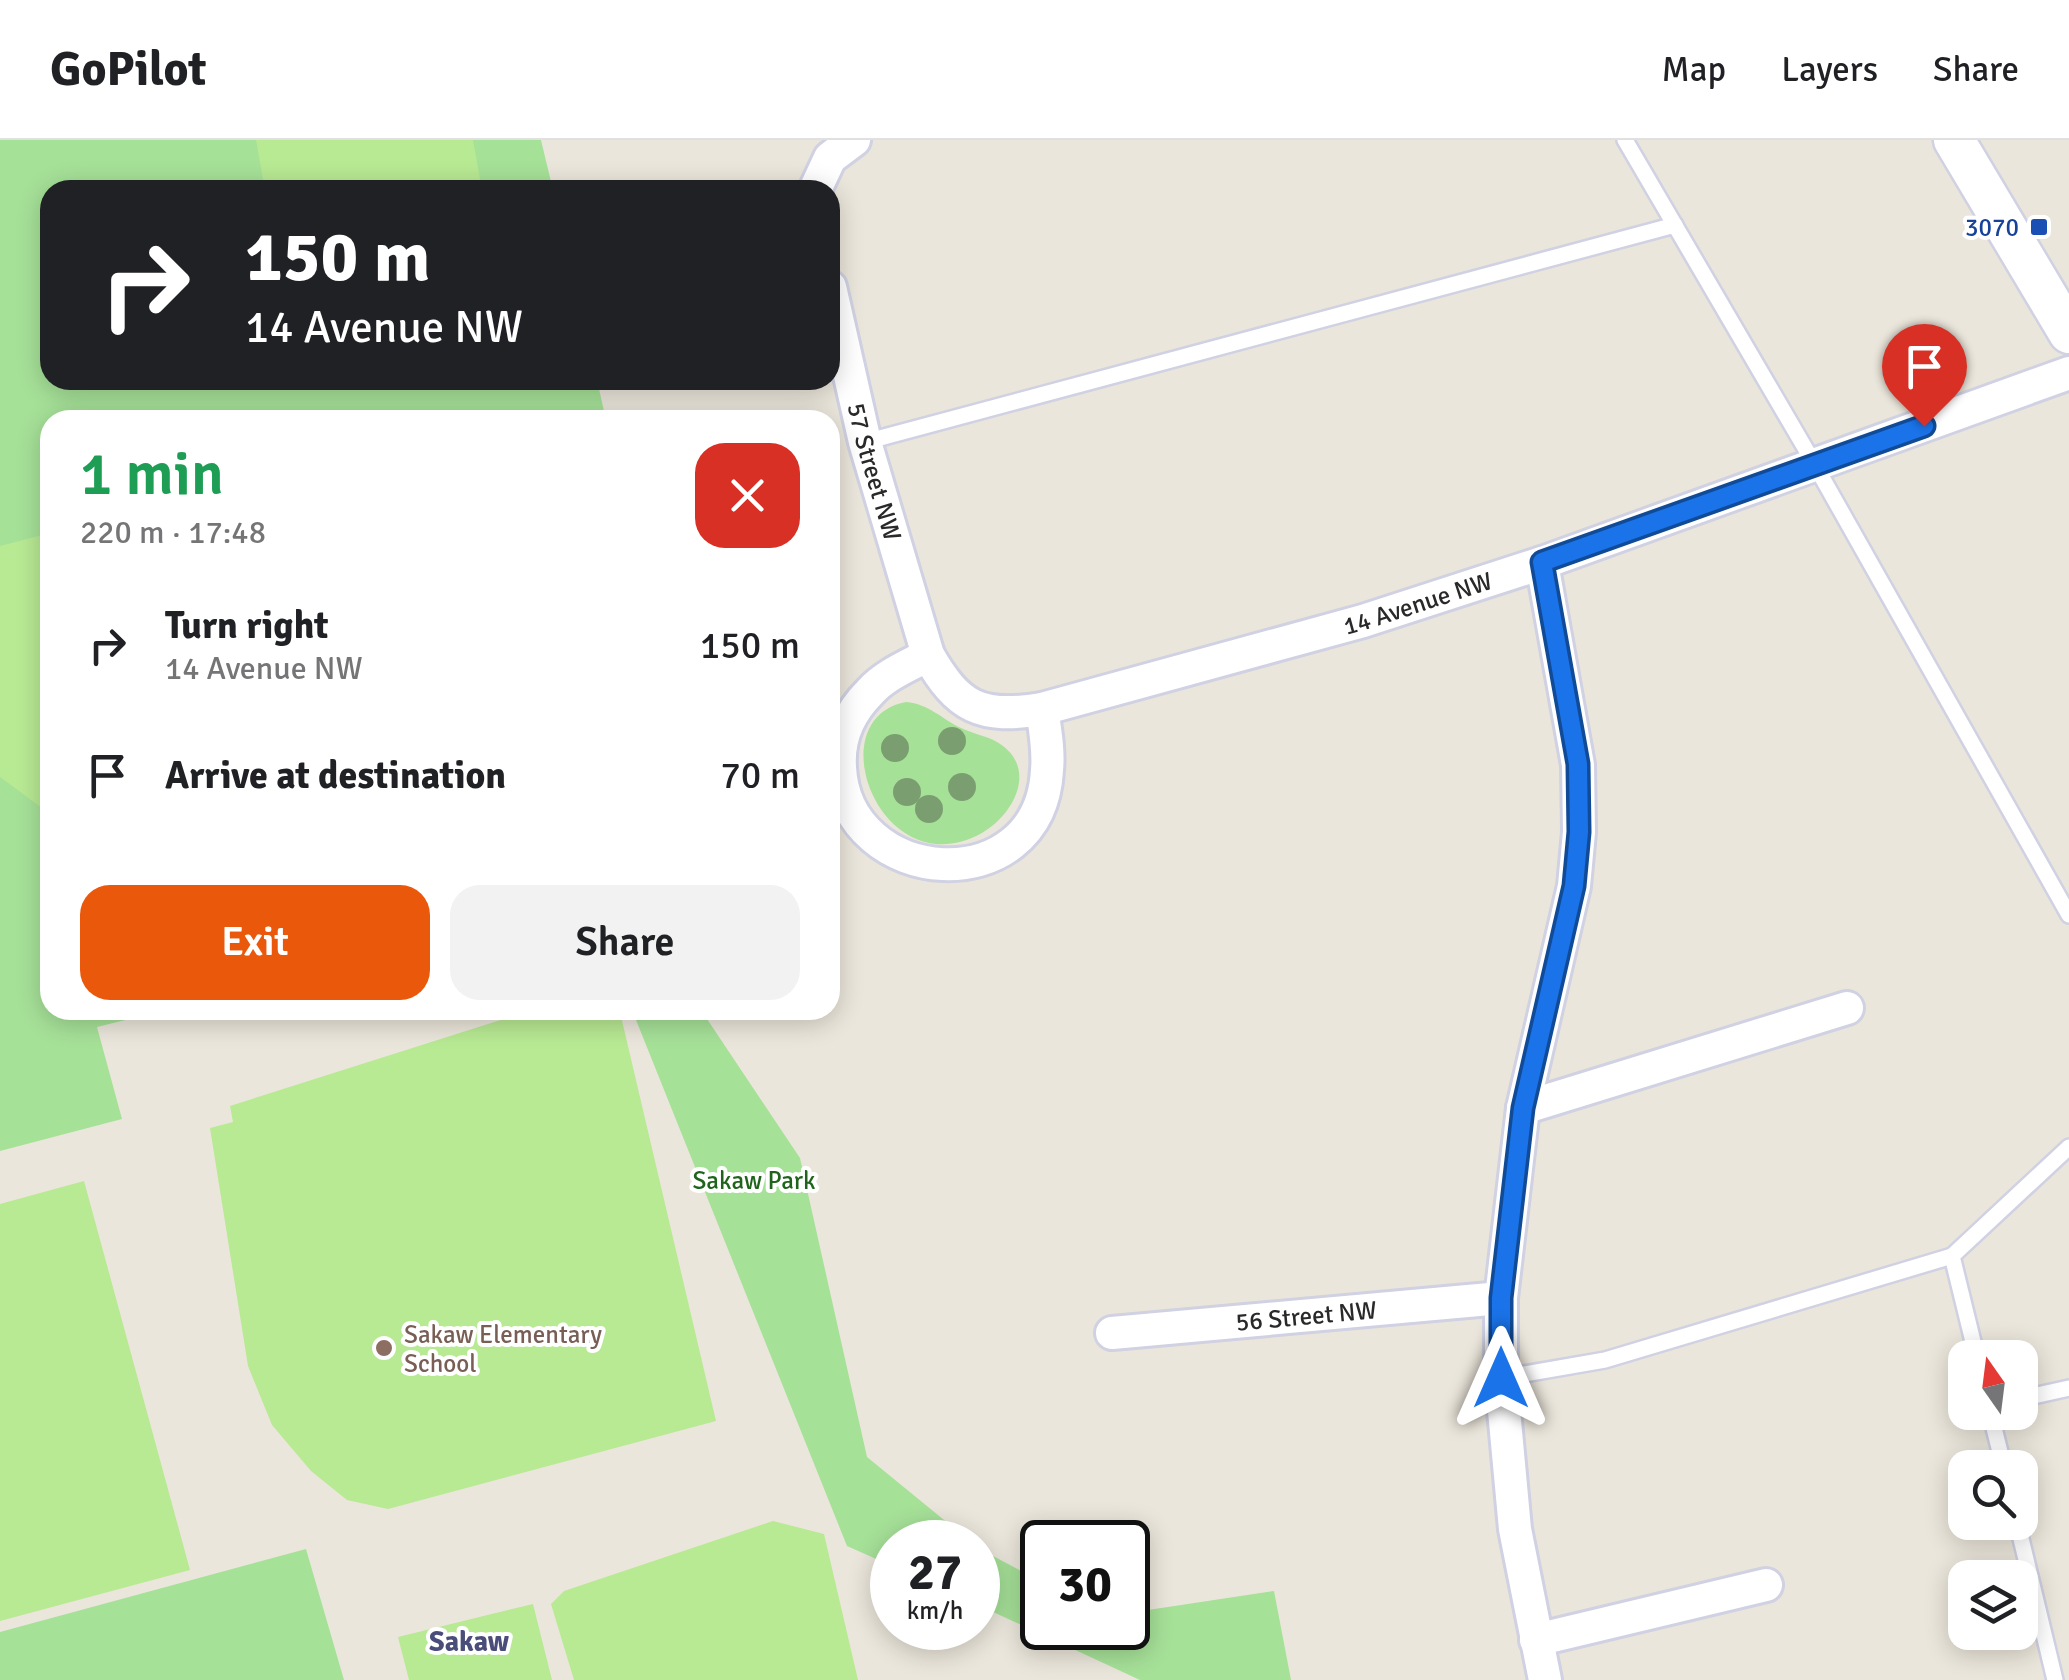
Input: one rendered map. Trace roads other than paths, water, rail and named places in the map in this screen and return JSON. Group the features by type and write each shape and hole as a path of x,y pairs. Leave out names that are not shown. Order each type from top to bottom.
{"street":[{"path":"819,180 830,158 854,140"},
{"path":"1954,140 2069,333"},
{"name":"57 Street NW","path":"840,332 865,442 928,654 944,684 964,701 1008,714"},
{"name":"14 Avenue NW","path":"1008,714 1042,709 1363,621 1542,562 2069,373"},
{"path":"1542,562 1578,764 1579,832 1574,886 1523,1108 1501,1298 1501,1378 1515,1530 1545,1680"},
{"path":"928,654 888,677 858,706 843,730 840,761 845,795 862,824 896,852 917,861 951,866 987,860 1020,838 1036,815 1048,772 1042,709"},
{"path":"1523,1108 1847,1008"},
{"name":"56 Street NW","path":"1112,1333 1501,1298"},
{"path":"1536,1640 1766,1586"}],"lane":[{"path":"1625,140 1815,465 2069,915"},
{"path":"865,442 1675,225"},
{"path":"1501,1378 1605,1360 1952,1256 2069,1147"},
{"path":"1952,1256 1973,1340"},
{"path":"2038,1395 2069,1388"},
{"path":"2021,1540 2055,1680"}],"place":[{"name":"3070","path":"2039,227"},
{"name":"Sakaw Elementary School","path":"384,1348"}],"district":[{"name":"Sakaw","path":"469,1642"}],"park label":[{"name":"Sakaw Park","path":"754,1180"}]}
